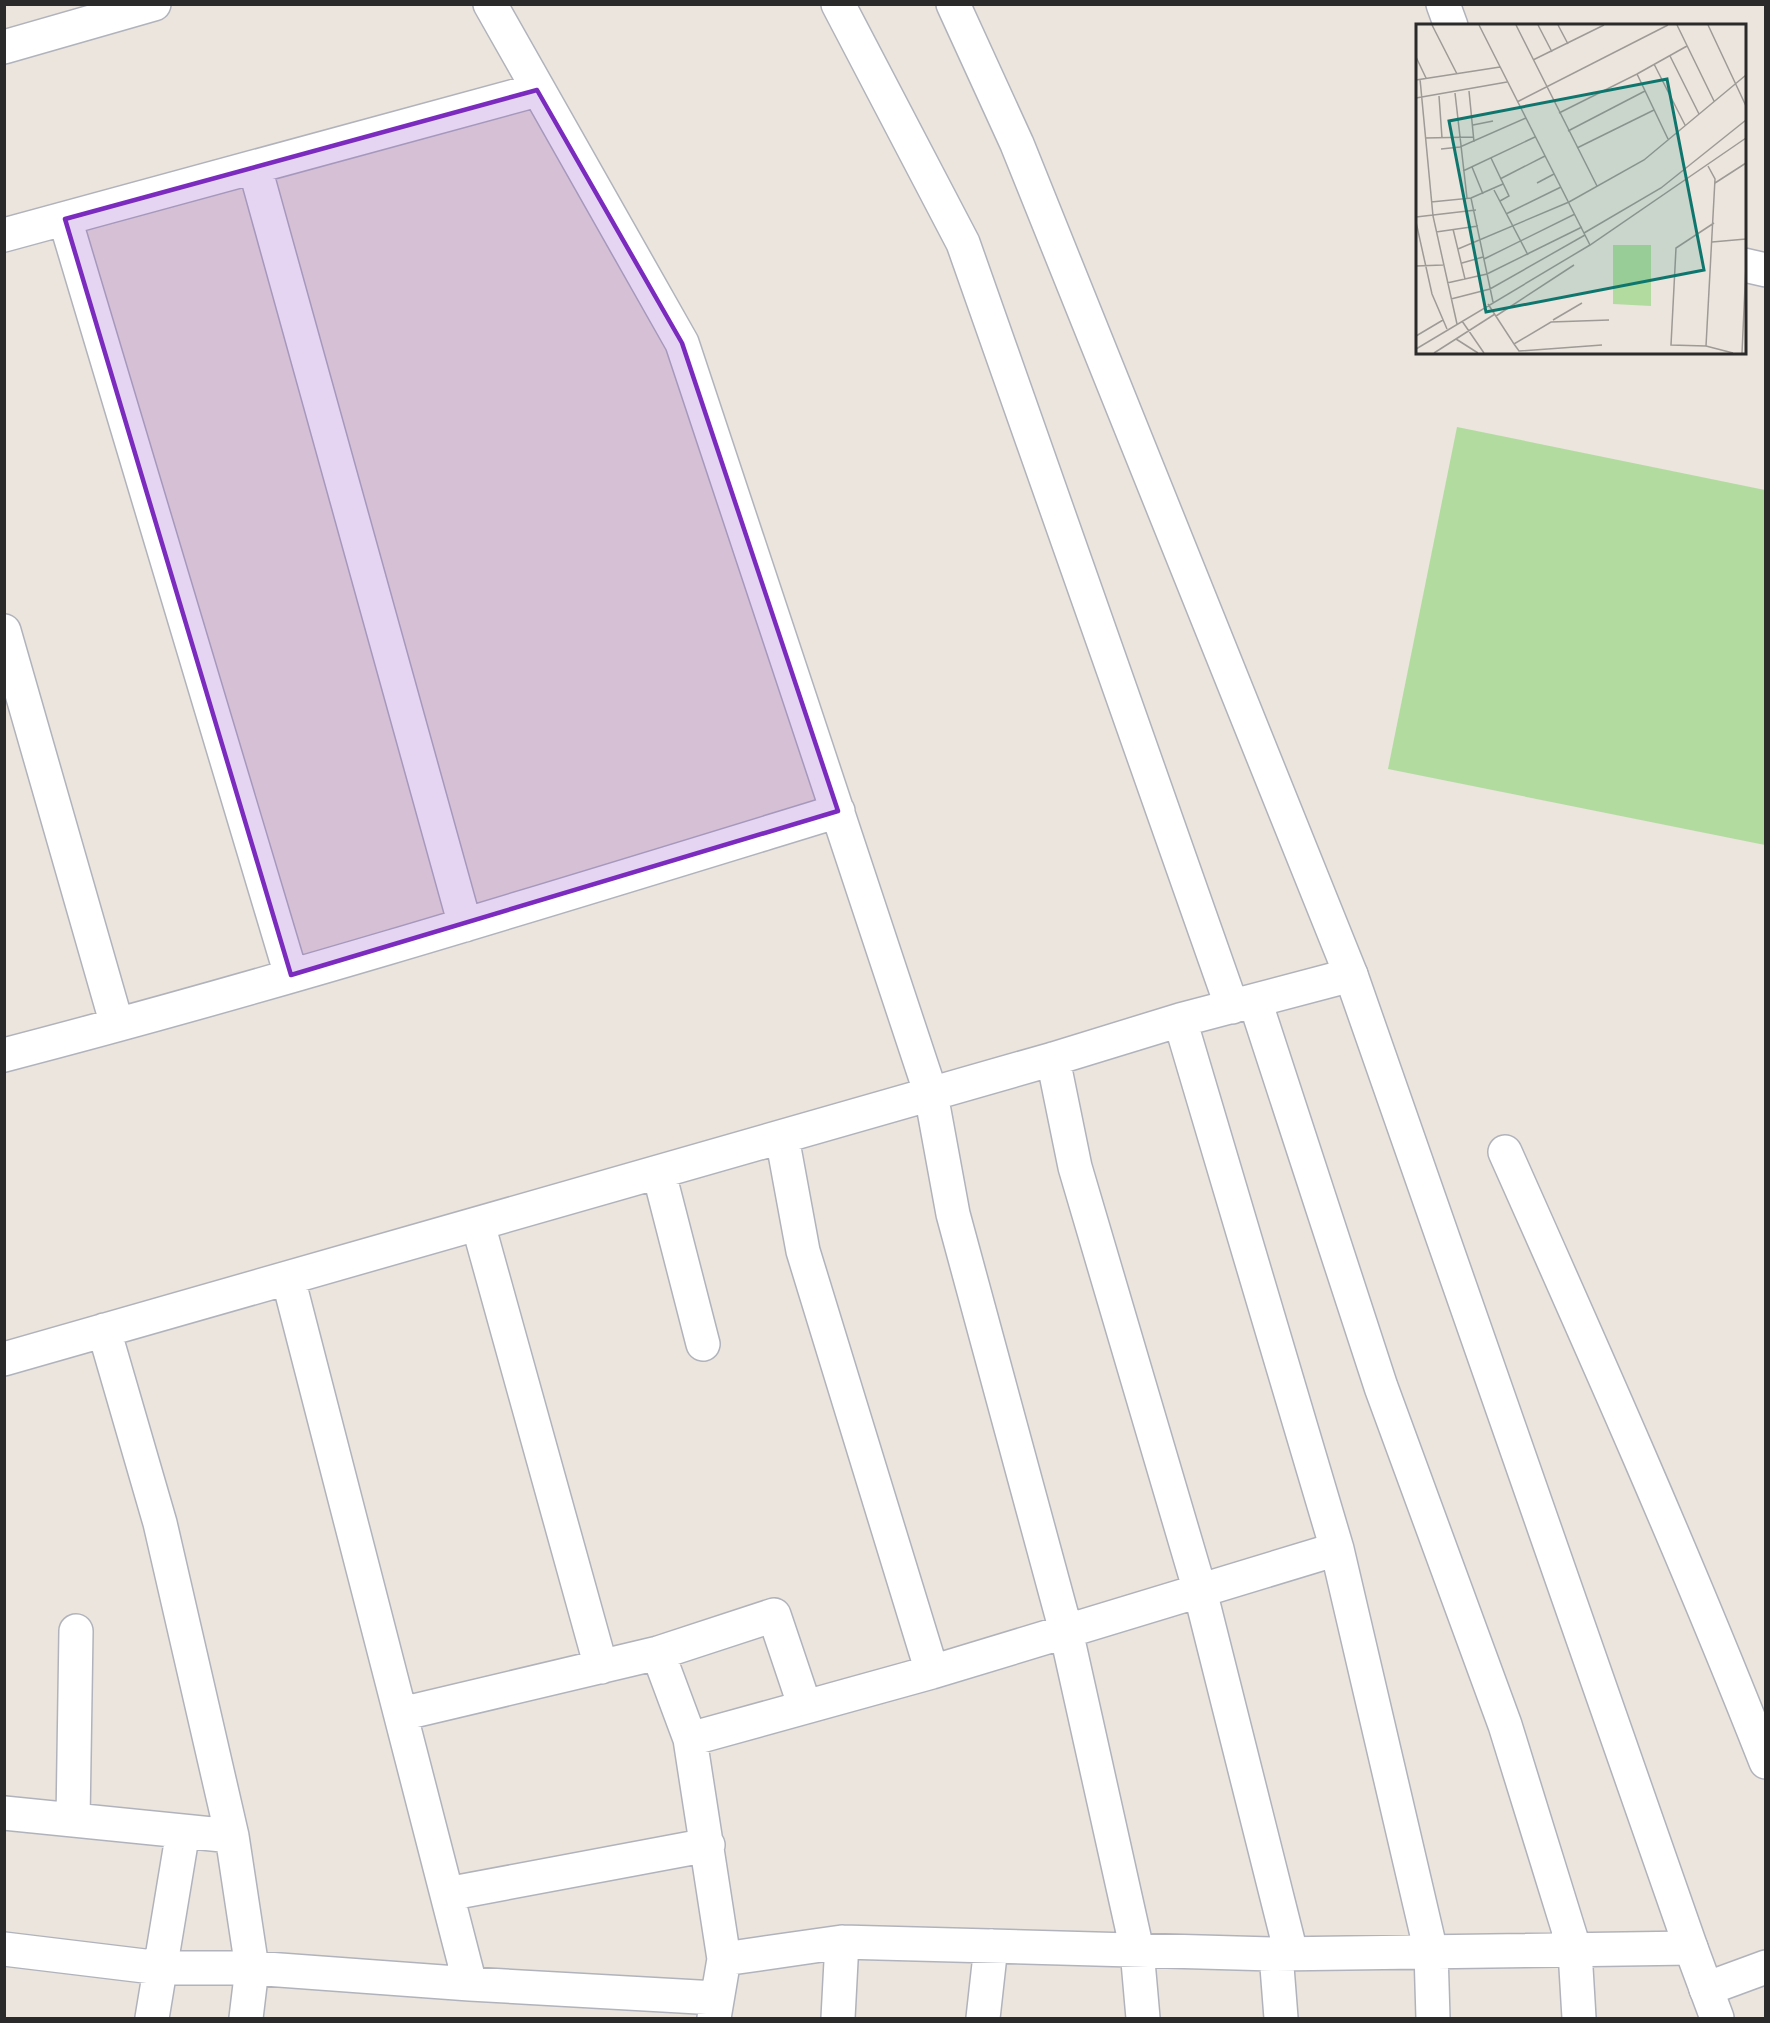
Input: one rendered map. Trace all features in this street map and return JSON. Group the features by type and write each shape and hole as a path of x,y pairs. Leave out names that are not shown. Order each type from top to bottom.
{"street":[{"path":"4,47 154,4"},
{"path":"490,4 682,343 931,1094 953,1214 1066,1631 1137,1950 1143,2019"},
{"path":"838,4 963,243 1244,1004 1505,1725 1575,1951 1578,2019"},
{"path":"953,4 1017,144 1350,975 1690,1948 1712,2004 1766,1967"},
{"path":"1443,4 1450,24"},
{"path":"4,235 537,90"},
{"path":"255,168 465,925"},
{"path":"65,219 291,975"},
{"path":"1746,265 1766,270"},
{"path":"4,631 117,1025"},
{"path":"4,1055 465,925 838,811"},
{"path":"4,1359 659,1173 1180,1020 1350,975"},
{"path":"1180,1020 1337,1549 1431,1952 1433,2019"},
{"path":"1053,1059 1075,1167 1200,1591 1283,1954 1281,2019"},
{"path":"782,1137 803,1251 932,1672"},
{"path":"1505,1152 1642,1459 1717,1637 1766,1762"},
{"path":"659,1173 703,1344"},
{"path":"478,1224 601,1667"},
{"path":"288,1278 470,1984"},
{"path":"104,1330 160,1523 232,1836 252,1968 246,2019"},
{"path":"690,1739 932,1672 1337,1549"},
{"path":"401,1714 658,1653 774,1616 805,1707"},
{"path":"73,1820 76,1631"},
{"path":"4,1949 161,1968 252,1968 470,1984 715,2008 724,1959 708,1845 690,1739 658,1653"},
{"path":"4,1813 232,1836"},
{"path":"152,2019 183,1831"},
{"path":"447,1894 708,1845"},
{"path":"724,1959 842,1942 1283,1954 1690,1948"},
{"path":"838,2019 842,1942"},
{"path":"983,2019 991,1946"}],"highlighted area":[{"path":"537,90 682,343 838,811 291,975 65,219"}],"green space":[{"path":"1457,427 1765,490 1765,845 1388,769"}]}
